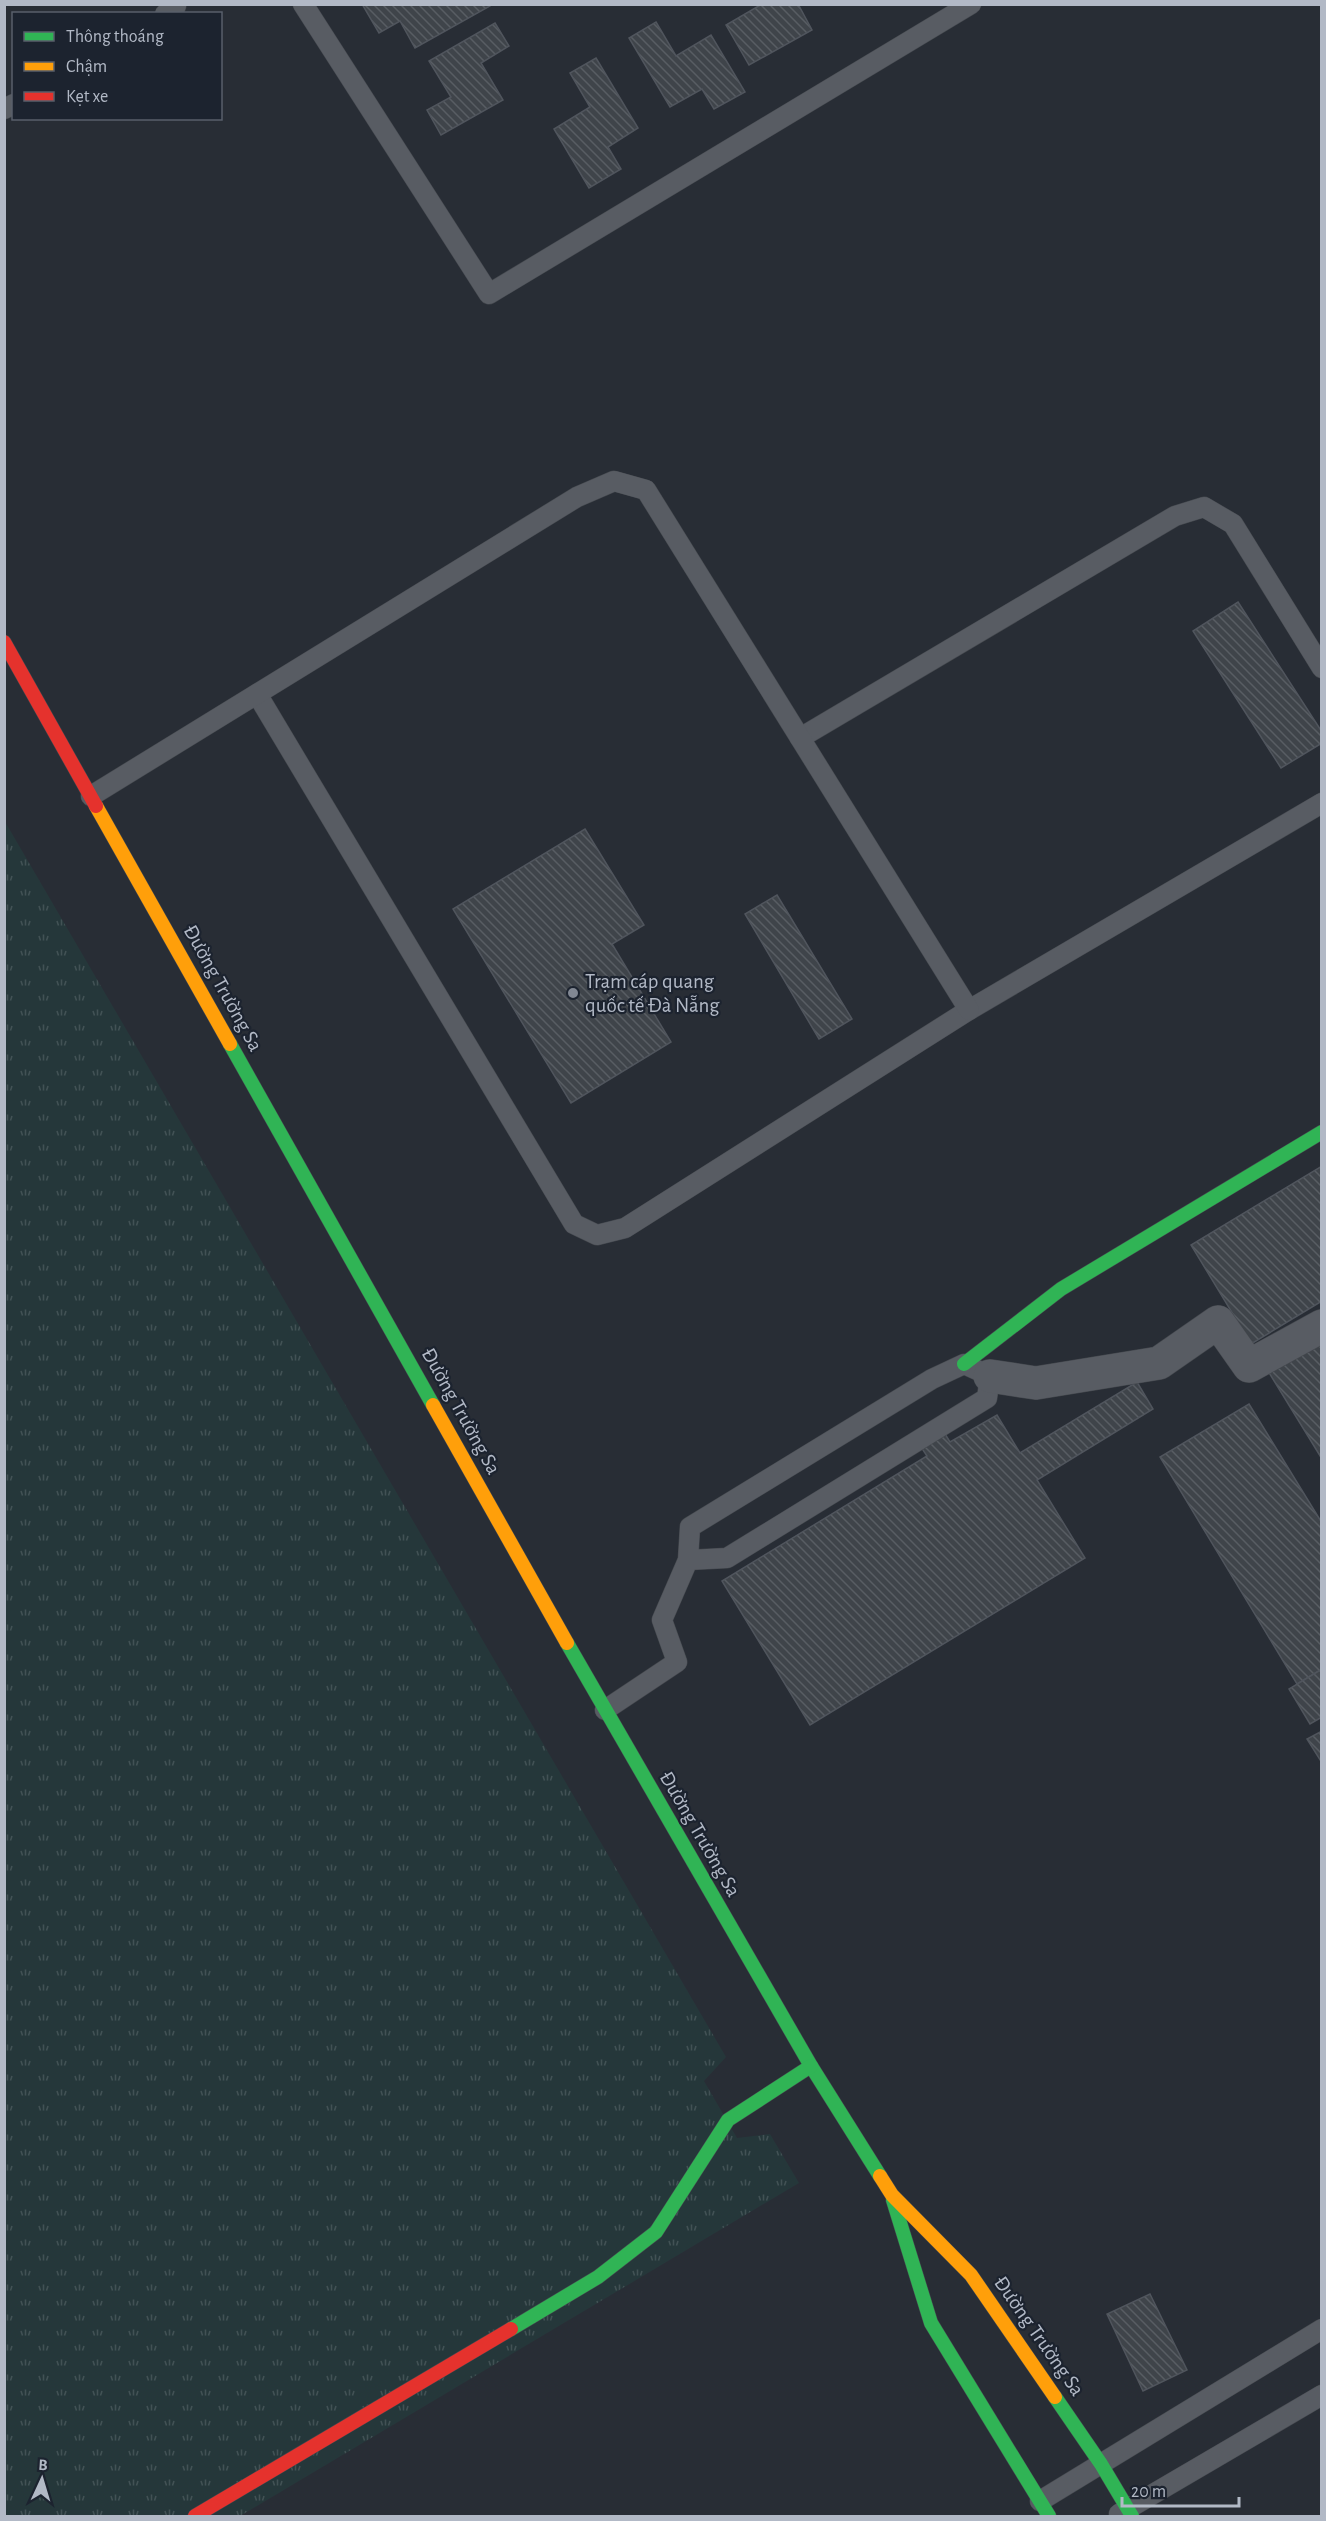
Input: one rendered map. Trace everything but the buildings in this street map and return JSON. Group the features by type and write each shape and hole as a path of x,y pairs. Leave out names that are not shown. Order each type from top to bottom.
{"main road":[{"name":"Đường Trường Sa","path":"4,642 605,1710 811,2066 892,2195 971,2275 1101,2464 1124,2514"},
{"path":"977,1370 1061,1289 1322,1132"},
{"path":"195,2517 598,2277 656,2232 728,2120 811,2066"},
{"name":"Đường Trường Sa","path":"892,2195 931,2323 1044,2509"}],"street":[{"path":"977,1370 1036,1383 1159,1363 1218,1322 1249,1366 1322,1326"}],"lane":[{"path":"303,4 489,294 971,4"},
{"path":"91,796 577,497 614,481 646,490 969,1010"},
{"path":"800,738 1175,516 1204,507 1233,524 1322,668"},
{"path":"257,694 574,1224 597,1235 625,1228 969,1010 1322,803"},
{"path":"605,1710 677,1662 662,1620 688,1560 690,1527 932,1379 977,1370 987,1398 727,1558 688,1560"},
{"path":"1044,2509 1101,2464 1322,2329"},
{"path":"1124,2514 1322,2395"}],"green space":[{"path":"4,820 726,2057 704,2081 737,2138 770,2134 799,2183 240,2516 5,2516"}],"traffic: fast":[{"path":"230,1044 433,1405"},
{"path":"964,1364 1061,1289 1322,1132"},
{"path":"567,1643 811,2066 880,2176"},
{"path":"511,2329 598,2277 656,2232 728,2120 811,2066"},
{"path":"893,2200 931,2323 1049,2516"},
{"path":"1055,2397 1101,2464 1132,2516"}],"traffic: slow":[{"path":"96,806 230,1044"},
{"path":"433,1405 567,1643"},
{"path":"880,2176 892,2195 971,2275 1055,2397"}],"traffic: jam":[{"path":"4,642 96,806"},
{"path":"195,2516 511,2329"}],"place":[{"name":"Trạm cáp quang quốc tế Đà Nẵng","path":"573,993"}]}
